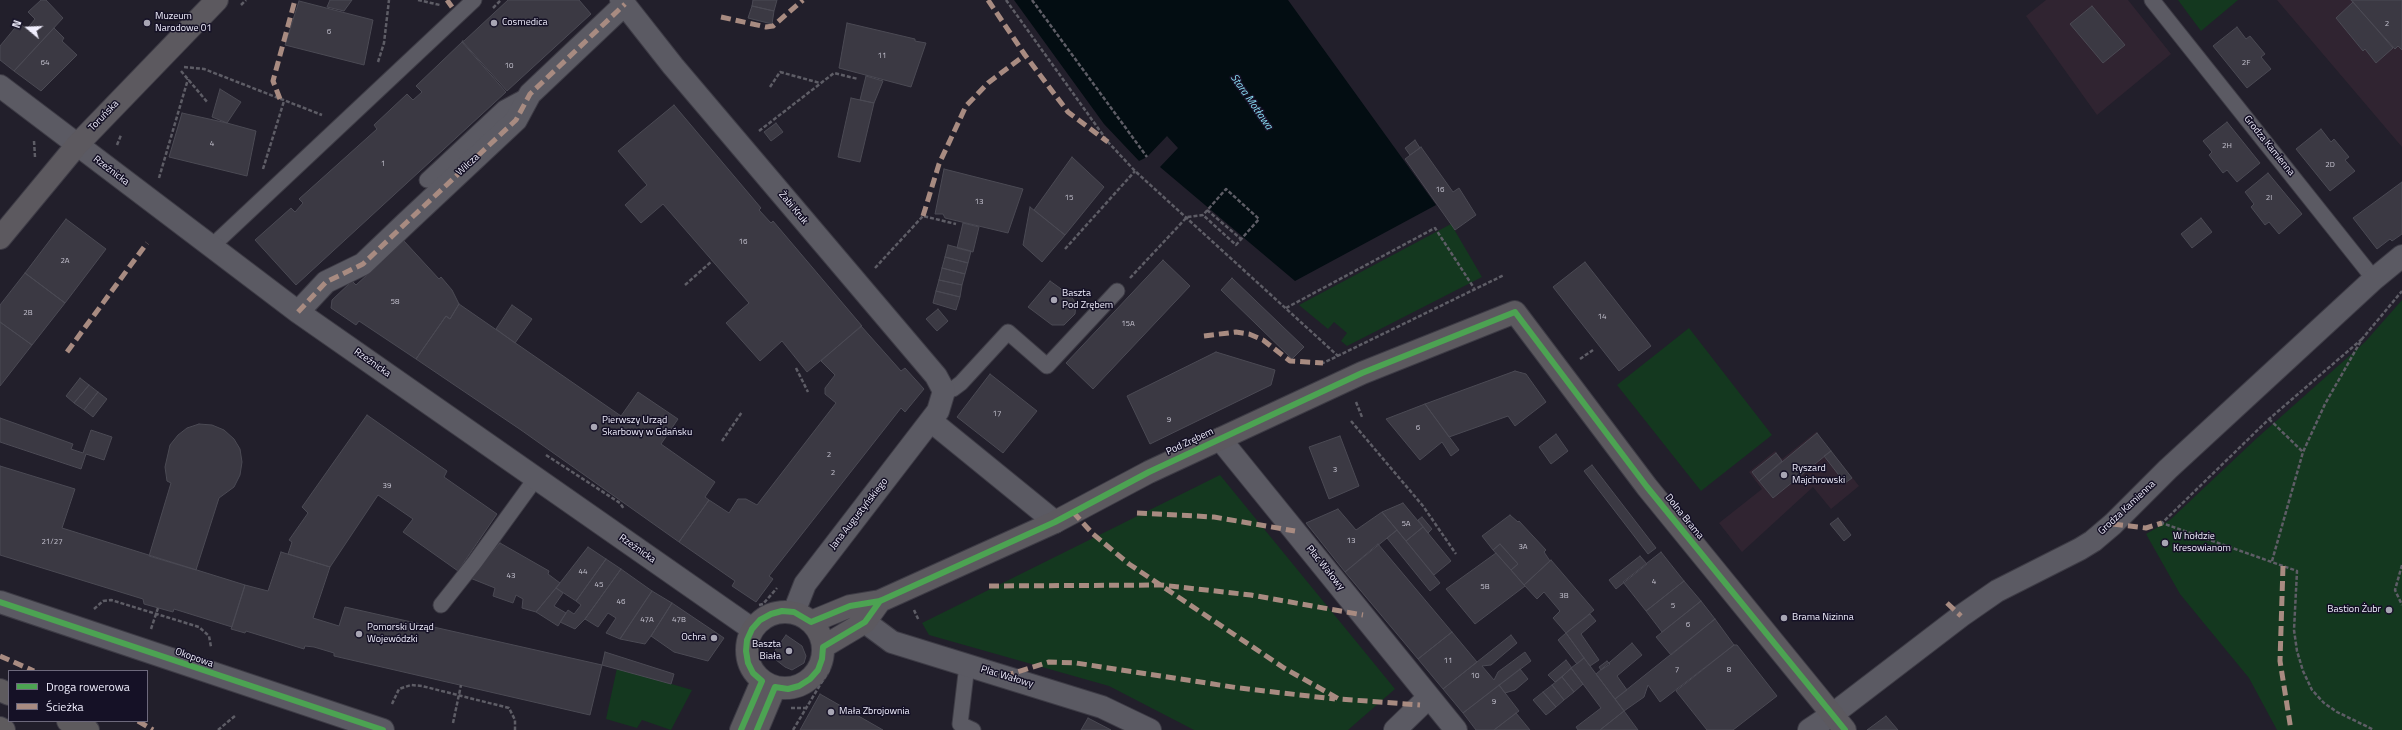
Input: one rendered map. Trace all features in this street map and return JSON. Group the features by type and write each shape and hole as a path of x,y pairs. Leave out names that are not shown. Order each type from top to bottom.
{"main road":[{"path":"70,722 88,730"},
{"path":"0,728 4,730"}],"street":[{"name":"Toruńska","path":"0,238 77,145 217,0"},
{"name":"Wilcza","path":"298,312 326,282 363,264 516,120 530,94 623,2"},
{"name":"Żabi Kruk","path":"623,2 673,66 936,376 944,391"},
{"name":"Rzeźnicka","path":"0,86 298,312 752,629"},
{"name":"Grodza Kamienna","path":"1839,722 1961,616 1997,591 2080,549 2114,524 2168,469 2374,279 2402,256"},
{"name":"Dolna Brama","path":"1514,312 1647,487 1806,685 1839,722"},
{"name":"Pod Zrębem","path":"803,617 850,606 880,601 1055,522 1149,472 1362,373 1514,312"},
{"path":"944,391 938,411 931,421 1055,522"},
{"name":"Jana Augustyńskiego","path":"803,617 805,584 931,421"},
{"name":"Plac Wałowy","path":"1220,439 1456,730"},
{"path":"827,657 820,633 803,617 782,611 770,614 752,629 746,651 753,673 769,684 788,688 799,686 810,680 818,670 822,659 827,657 866,622 880,601"},
{"name":"Okopowa","path":"0,602 374,727"},
{"name":"Plac Wałowy","path":"866,622 892,642 1102,707 1150,730"},
{"path":"741,730 769,684"},
{"path":"757,730 769,684"},
{"path":"1396,730 1429,697"},
{"path":"1808,730 1839,722"}],"lane":[{"path":"211,247 474,0"},
{"name":"Grodza Kamienna","path":"2152,0 2374,279"},
{"path":"427,180 504,108 530,94"},
{"path":"944,391 953,389 961,384 1008,332 1047,366 1117,291"},
{"path":"441,605 475,562 536,478"},
{"path":"967,665 960,724 973,730"}],"path":[{"path":"376,66 384,43 389,0"},
{"path":"1006,0 1108,142 1135,171 1338,356"},
{"path":"1032,0 1147,157"},
{"path":"208,103 180,68 204,69 343,123"},
{"path":"770,87 780,72 820,83"},
{"path":"758,132 834,73 858,79"},
{"path":"157,186 188,79"},
{"path":"262,174 284,101"},
{"path":"1065,249 1135,171"},
{"path":"1117,291 1186,217 1203,215 1226,190 1259,219 1236,245 1203,215"},
{"path":"1208,210 1241,239"},
{"path":"874,269 923,216 956,224"},
{"path":"1286,308 1435,228 1474,288"},
{"path":"685,285 712,261"},
{"path":"1318,365 1474,288 1504,275"},
{"path":"2374,730 2337,712 2324,703 2312,690 2297,651 2294,630 2297,571 2162,523 2269,419 2362,339 2402,291"},
{"path":"2272,561 2303,452 2325,404 2362,339"},
{"path":"1579,360 1593,350"},
{"path":"796,368 808,392"},
{"path":"722,441 742,412"},
{"path":"2269,419 2303,452"},
{"path":"1351,421 1423,506 1456,554"},
{"path":"2402,565 2395,590 2402,605"},
{"path":"752,606 763,604 779,586"},
{"path":"93,611 103,601 111,600 156,614 205,631 211,642 211,648"},
{"path":"153,625 158,608"},
{"path":"793,730 827,657"},
{"path":"392,704 398,688 411,685 509,708 515,720 515,730"},
{"path":"453,723 461,685"},
{"path":"218,730 236,714"}],"shaded area":[{"path":"2046,0 2128,0 2171,54 2097,115 2026,16"},
{"path":"2277,0 2402,0 2402,147"},
{"path":"1816,432 1859,486 1831,509 1813,487 1742,552 1719,523 1762,489 1749,472 1775,451 1782,459"}],"green space":[{"path":"2178,0 2238,0 2201,31"},
{"path":"1451,224 1482,277 1347,346 1341,341 1347,333 1334,322 1328,329 1299,305"},
{"path":"2402,300 2402,730 2277,730 2249,678 2180,594 2146,534 2170,520 2257,438 2365,342"},
{"path":"1689,328 1772,435 1701,491 1617,385"},
{"path":"1220,475 1395,689 1348,730 1194,730 1109,686 929,635 922,623"},
{"path":"617,668 692,690 671,730 642,720 637,728 606,719"}],"water":[{"name":"Stara Motława","path":"1014,0 1288,0 1436,205 1295,281 1160,167 1178,148 1167,136 1147,157 1139,161 1104,124"}],"building":[{"path":"41,0 46,0 63,18 14,71 0,60 0,46 19,23 27,29 35,19 28,12"},
{"path":"330,0 352,0 344,11 327,7"},
{"path":"508,0 579,0 591,14 507,91 462,41 464,41"},
{"path":"753,0 777,0 774,11 752,6"},
{"path":"2351,0 2402,0 2402,50 2398,46 2395,49"},
{"path":"299,1 373,20 364,65 285,45"},
{"path":"2353,2 2393,48 2376,63 2365,49 2363,51 2336,18"},
{"path":"752,6 774,11 772,24 748,18"},
{"path":"2092,6 2125,45 2103,63 2070,24"},
{"path":"847,23 926,43 911,87 839,68"},
{"path":"2237,27 2246,39 2250,36 2265,54 2261,57 2271,69 2247,88 2213,46"},
{"path":"54,28 64,38 62,41 77,55 41,91 14,71"},
{"path":"462,42 506,92 296,285 255,240 291,208 295,212 303,203 299,199 377,129 374,125 407,94 413,100 422,92 416,86"},
{"path":"866,76 883,81 874,103 860,100"},
{"path":"220,89 241,102 227,123 212,117"},
{"path":"851,98 874,103 860,162 838,157"},
{"path":"674,105 761,208 759,210 771,223 773,221 862,326 807,372 782,341 760,361 726,323 749,303 663,204 641,223 625,205 647,185 618,151"},
{"path":"182,113 256,131 247,176 169,157"},
{"path":"2227,122 2260,163 2237,182 2227,170 2223,173 2209,155 2212,152 2203,141"},
{"path":"776,123 783,132 771,141 764,132"},
{"path":"2321,129 2331,142 2334,139 2349,157 2345,160 2355,171 2330,191 2296,149"},
{"path":"1415,140 1420,148 1410,155 1405,148"},
{"path":"1421,147 1453,192 1459,188 1476,215 1455,230 1405,159"},
{"path":"1072,157 1104,187 1065,235 1034,210"},
{"path":"944,169 1023,189 1008,233 945,218 943,214 935,214"},
{"path":"2268,173 2302,214 2279,234 2269,222 2265,225 2251,207 2254,204 2245,192"},
{"path":"2402,182 2402,234 2392,241 2390,239 2377,249 2353,218"},
{"path":"1030,207 1065,235 1042,262 1023,245"},
{"path":"2201,218 2212,232 2192,248 2181,234"},
{"path":"66,219 106,249 65,303 25,273"},
{"path":"963,223 979,227 973,252 957,248"},
{"path":"404,241 439,279 441,277 452,290 459,304 450,319 446,316 416,359 359,321 356,325 331,308 332,300 352,281 356,285"},
{"path":"948,245 971,251 968,263 945,257"},
{"path":"945,257 968,263 965,274 942,268"},
{"path":"1163,260 1190,286 1093,389 1066,363"},
{"path":"1585,262 1651,346 1619,371 1553,287"},
{"path":"942,268 965,274 962,285 939,280"},
{"path":"25,273 65,303 32,345 0,322 0,305"},
{"path":"1232,278 1304,347 1292,359 1221,290"},
{"path":"939,280 962,285 960,297 936,291"},
{"name":"Baszta Pod Zrębem","path":"1050,281 1071,296 1076,304 1075,314 1064,325 1052,325 1028,307"},
{"path":"936,291 960,297 956,310 933,303"},
{"name":"Pierwszy Urząd Skarbowy w Gdańsku","path":"459,304 621,416 638,392 678,419 661,444 715,482 705,497 709,500 679,542 521,430 416,359 446,316 450,319"},
{"path":"512,305 532,319 515,343 496,329"},
{"path":"938,309 948,321 937,331 926,319"},
{"path":"0,322 32,345 0,386"},
{"path":"861,326 901,371 905,368 924,389 905,412 901,408 769,576 773,579 756,602 732,586 735,581 679,542 709,500 729,513 738,499 746,499 757,505 836,403 825,394 825,388 835,375 821,361"},
{"path":"1216,352 1275,370 1271,385 1150,444 1127,396"},
{"path":"1515,371 1526,374 1546,402 1515,426 1508,416 1449,437 1425,404"},
{"path":"990,374 1037,411 1003,453 957,417"},
{"path":"80,378 89,385 74,403 66,396"},
{"path":"89,385 98,392 84,410 74,403"},
{"path":"98,392 107,399 93,417 84,410"},
{"path":"1425,404 1459,450 1451,456 1442,442 1420,460 1386,419"},
{"path":"367,415 447,471 444,477 497,514 458,571 403,532 413,519 378,495 330,567 288,554 292,542 289,540 308,513 302,507"},
{"path":"0,418 73,444 71,449 83,453 91,430 112,437 104,460 86,454 81,469 0,442"},
{"path":"199,424 212,425 224,430 234,439 240,449 242,462 240,475 234,487 219,498 196,570 149,556 171,483 167,481 165,467 170,445 178,435 187,428"},
{"path":"1817,433 1831,451 1773,498 1759,481"},
{"path":"1556,434 1568,451 1551,464 1539,447"},
{"path":"1340,436 1359,486 1329,499 1309,447"},
{"path":"1831,451 1852,478 1845,483 1824,456"},
{"path":"1776,453 1782,461 1759,481 1752,472"},
{"path":"1592,465 1656,548 1648,554 1584,471"},
{"path":"0,466 75,489 62,528 245,585 232,627 174,609 173,612 144,604 143,599 0,555"},
{"path":"1403,503 1423,527 1406,541 1382,512"},
{"path":"1338,509 1356,530 1382,512 1397,530 1345,572 1306,523"},
{"path":"1510,515 1518,522 1519,521 1546,550 1544,552 1550,561 1524,585 1511,570 1518,564 1500,544 1493,550 1482,536"},
{"path":"1422,517 1432,529 1428,533 1418,520"},
{"path":"1838,518 1851,535 1844,541 1830,524"},
{"path":"1423,527 1451,561 1434,575 1406,541"},
{"path":"1397,530 1440,583 1430,591 1387,538"},
{"path":"500,543 549,571 548,574 560,583 536,612 522,608 523,599 516,595 513,603 493,596 495,588 470,578"},
{"path":"1378,544 1452,632 1418,659 1345,572"},
{"path":"1500,544 1518,564 1511,570 1493,550"},
{"path":"588,547 606,559 576,601 556,588"},
{"name":"Pomorski Urząd Wojewódzki","path":"281,552 330,567 313,618 339,626 345,607 602,665 590,715 334,656 334,653 314,647 305,646 304,649 246,631 245,633 231,629 245,585 268,591"},
{"path":"1661,552 1684,581 1646,611 1623,582"},
{"path":"1496,553 1525,586 1475,624 1446,589"},
{"path":"1640,556 1647,564 1616,589 1609,580"},
{"path":"606,559 621,569 585,619 575,629 560,622 568,610 574,614 581,605 576,601"},
{"path":"1551,560 1594,610 1566,633 1553,618 1560,611 1544,592 1537,599 1524,585"},
{"path":"621,569 652,591 620,639 606,633 616,618 608,613 598,627 585,619"},
{"path":"1684,581 1701,601 1662,632 1646,611"},
{"path":"556,588 563,593 554,606 566,613 558,626 536,612"},
{"path":"652,591 672,603 651,636 645,644 620,639"},
{"path":"1701,601 1715,619 1671,655 1656,637"},
{"path":"672,603 724,638 708,661 674,652 651,636"},
{"path":"1590,614 1596,621 1581,634 1599,660 1590,666 1566,633"},
{"path":"1715,619 1734,645 1660,702 1648,685 1644,697 1624,711 1615,699"},
{"path":"1452,632 1477,662 1443,689 1418,659"},
{"path":"1566,633 1584,658 1577,664 1558,640"},
{"name":"Baszta Biała","path":"786,635 802,646 806,656 804,663 792,670 785,667 771,656"},
{"path":"1511,635 1517,643 1491,665 1482,666 1494,680 1498,672 1525,652 1531,661 1463,713 1443,689"},
{"path":"1632,643 1642,655 1617,676 1627,690 1615,699 1596,674"},
{"path":"1734,645 1737,645 1777,696 1733,730 1707,730 1676,691"},
{"path":"605,652 674,674 671,684 602,665"},
{"path":"1584,658 1624,711 1600,730 1578,730 1576,727 1601,708 1571,668"},
{"path":"1566,660 1572,668 1555,682 1548,675"},
{"path":"1607,661 1610,664 1601,670 1599,667"},
{"path":"1571,668 1583,684 1574,692 1562,677"},
{"path":"1520,669 1528,679 1515,690 1505,693 1499,685"},
{"path":"1562,677 1574,692 1564,700 1552,685"},
{"path":"1499,685 1519,711 1494,730 1476,730 1463,713"},
{"path":"1552,685 1564,700 1556,707 1543,692"},
{"path":"1543,692 1556,707 1546,715 1533,700"},
{"name":"Mała Zbrojownia","path":"820,694 883,730 800,730"},
{"path":"1624,711 1638,730 1600,730"},
{"path":"1516,713 1530,730 1494,730"},
{"path":"1886,716 1898,730 1867,730"},
{"path":"1088,718 1111,730 1081,730"}],"marked path":[{"path":"280,99 273,81 295,0"},
{"path":"447,0 452,7"},
{"path":"721,17 766,27 773,26 803,0"},
{"path":"988,0 1025,55 1068,112 1108,142"},
{"path":"298,312 326,282 363,264 516,120 530,94 625,4"},
{"path":"923,216 939,164 966,106 988,83 1025,55"},
{"path":"67,352 147,243"},
{"path":"1204,336 1236,332 1249,334 1263,340 1290,361 1323,363"},
{"path":"1073,512 1093,534 1129,564 1284,668 1339,699 1420,705"},
{"path":"1137,513 1214,517 1295,531"},
{"path":"2113,524 2146,528 2162,523"},
{"path":"2283,566 2280,661 2291,730"},
{"path":"989,586 1161,585 1251,595 1363,615"},
{"path":"1947,603 1961,616"},
{"path":"0,656 32,670"},
{"path":"1004,676 1049,662 1076,663 1239,688 1335,699"},
{"path":"140,722 153,730"}],"cycle path":[{"path":"741,730 762,681 753,673 748,663 746,651 747,640 752,629 760,620 771,614 782,611 794,612 811,622 850,606 880,601 1055,522 1149,472 1362,373 1515,312 1647,487 1845,730"},
{"path":"757,730 775,687 788,689 799,686 810,679 818,670 822,659 823,647 865,622 880,601"},
{"path":"0,602 383,730"}],"place":[{"name":"Muzeum Narodowe 01","path":"147,23"},
{"name":"Cosmedica","path":"494,23"},
{"name":"Baszta Pod Zrębem","path":"1054,300"},
{"name":"Pierwszy Urząd Skarbowy w Gdańsku","path":"594,427"},
{"name":"Ryszard Majchrowski","path":"1784,475"},
{"name":"W hołdzie Kresowianom","path":"2165,543"},
{"name":"Bastion Żubr","path":"2389,610"},
{"name":"Brama Nizinna","path":"1784,618"},
{"name":"Pomorski Urząd Wojewódzki","path":"359,634"},
{"name":"Ochra","path":"714,638"},
{"name":"Baszta Biała","path":"789,651"},
{"name":"Mała Zbrojownia","path":"831,712"}]}
